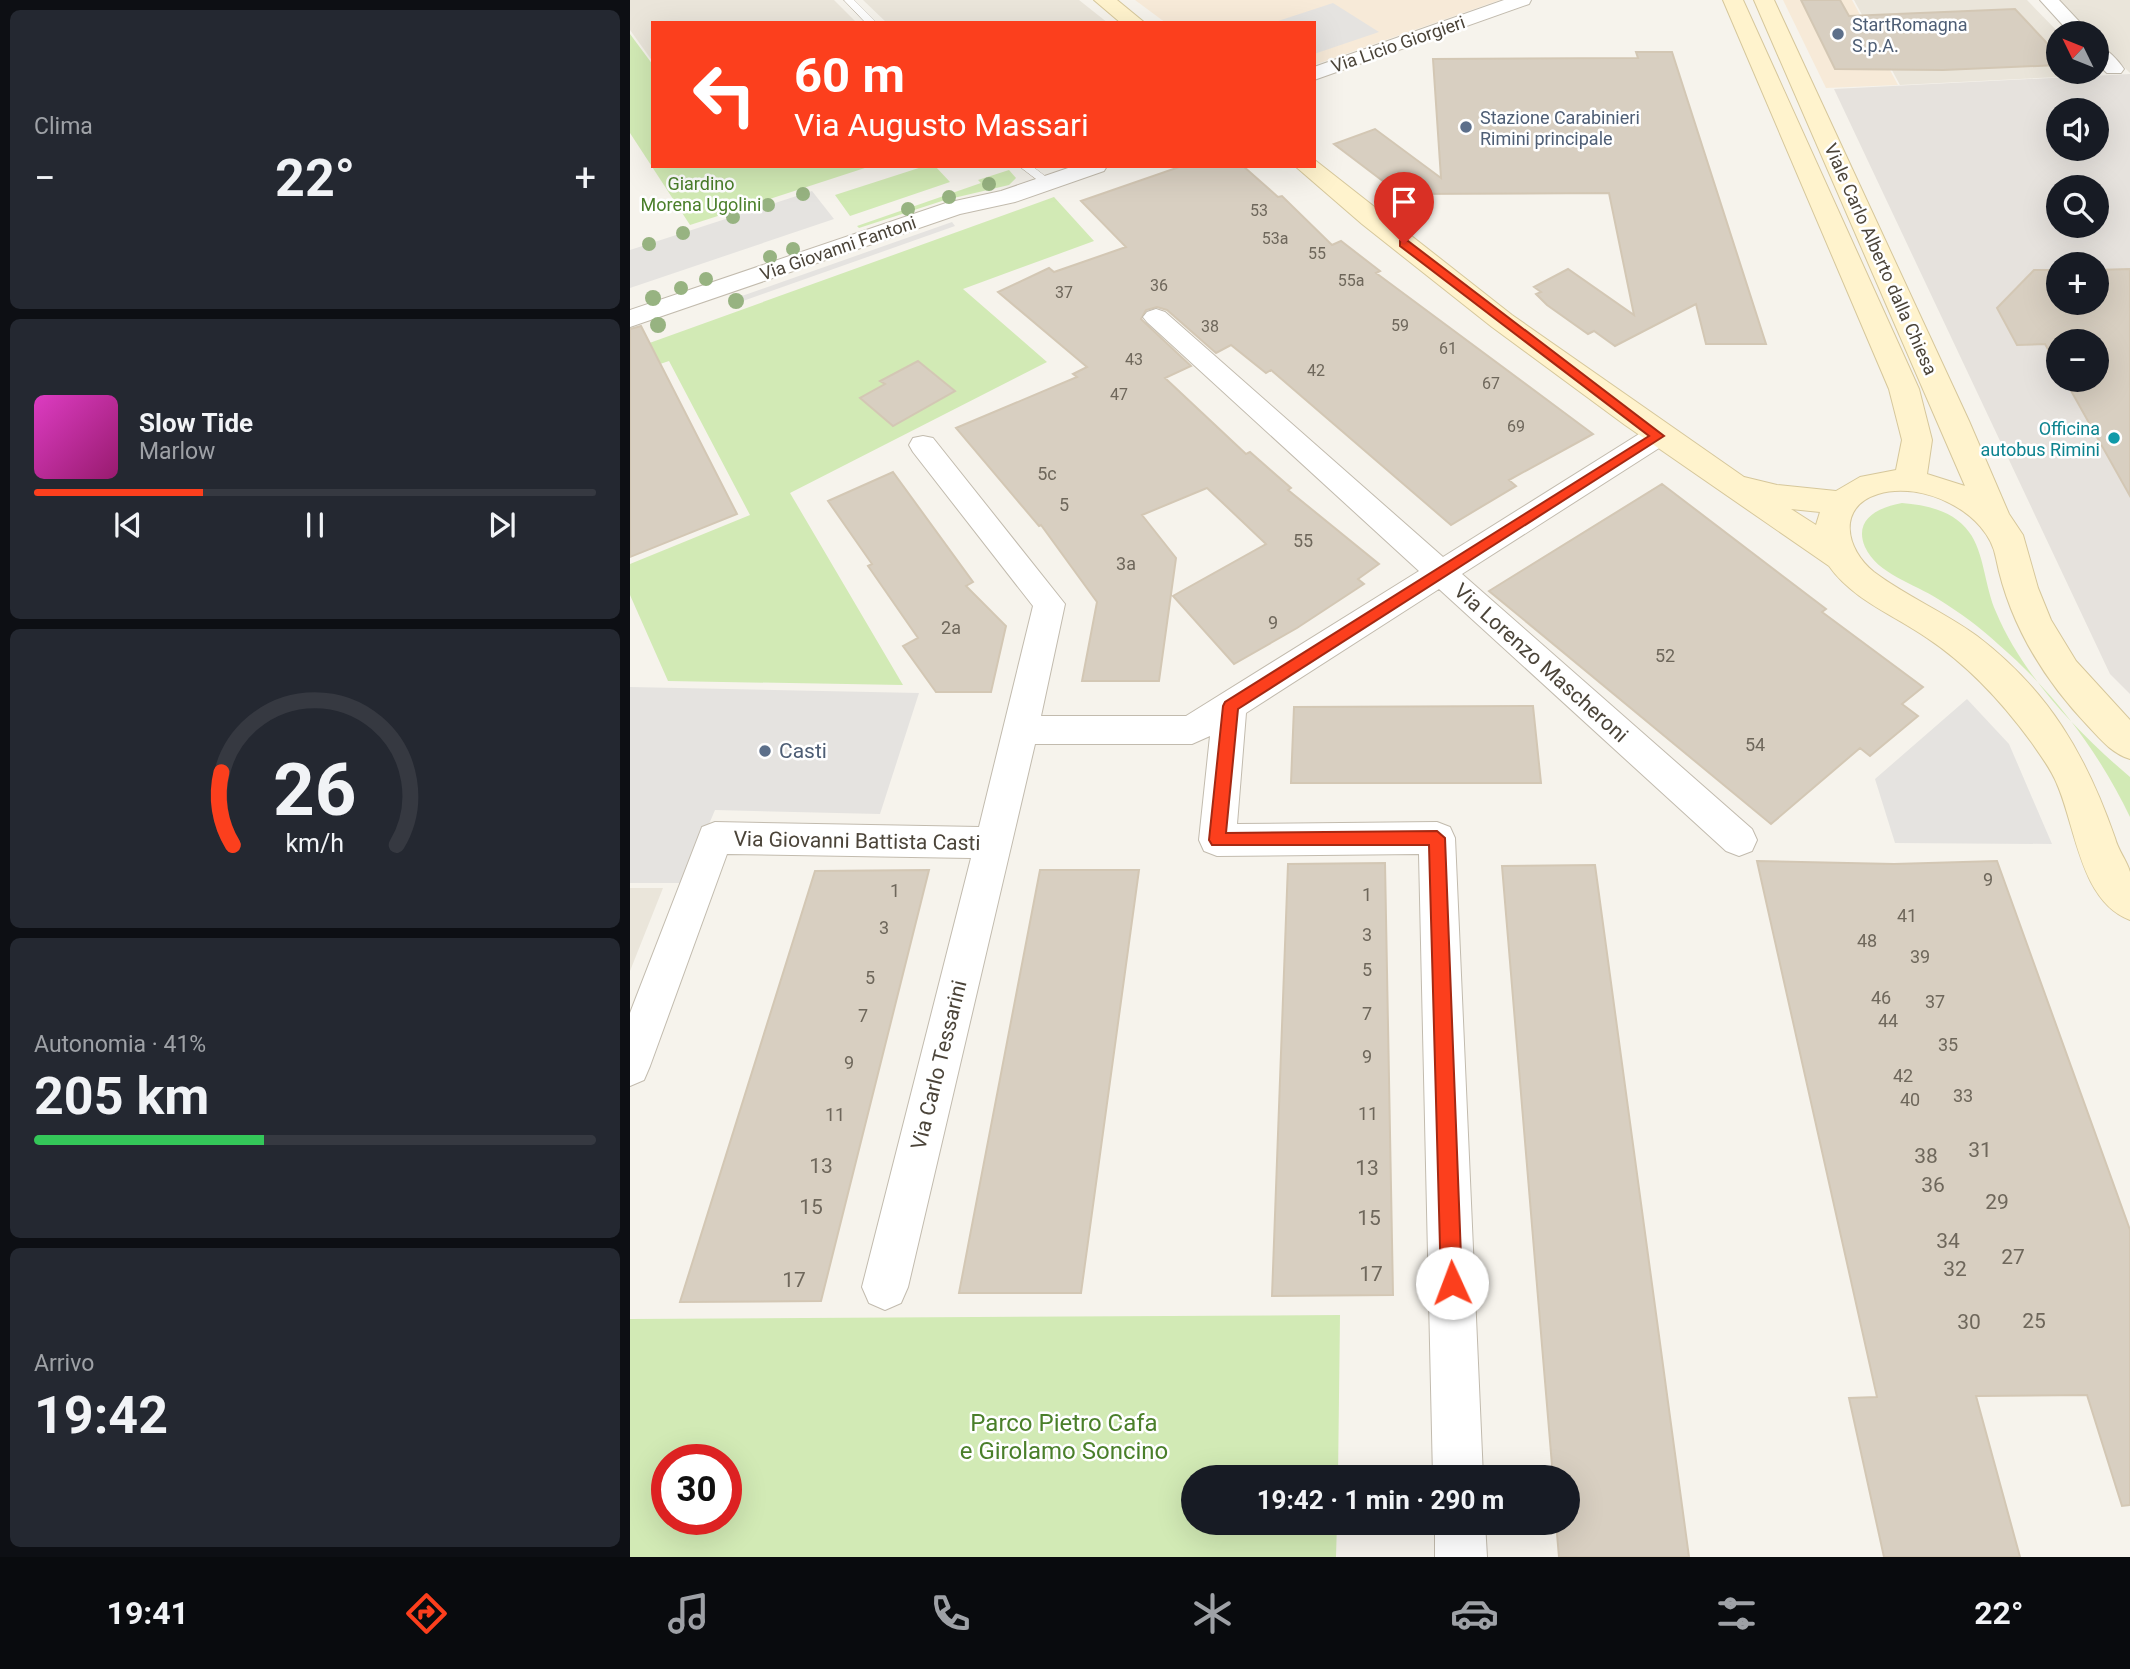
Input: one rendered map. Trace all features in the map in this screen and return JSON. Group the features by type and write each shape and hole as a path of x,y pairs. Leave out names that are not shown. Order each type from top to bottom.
{"main road":[{"path":"1104,0 1132,21"},
{"name":"Viale Carlo Alberto dalla Chiesa","path":"1764,0 1995,520 2012,545 2018,579 2046,645 2099,715 2130,744"},
{"name":"Viale Carlo Alberto dalla Chiesa","path":"1732,1 1904,389 1917,440 1910,482"},
{"path":"1309,168 1404,244 1657,436 1841,558"},
{"path":"1725,481 1777,496 1842,503 1873,485 1910,482 1954,494 1995,520"},
{"path":"1842,503 1832,526 1834,546 1841,558 1862,581 1922,617 2000,677 2069,768 2082,799 2096,849 2121,891 2130,921"}],"street":[{"name":"Via Licio Giorgieri","path":"1316,73 1522,0"},
{"path":"2049,0 2069,21"},
{"path":"2109,64 2114,69"},
{"name":"Via Giovanni Fantoni","path":"630,319 954,208 1007,197 1090,168"},
{"path":"1861,292 1895,292"},
{"name":"Via Lorenzo Mascheroni","path":"1156,317 1738,840"},
{"path":"1021,730 1192,730 1657,436"},
{"name":"Via Giovanni Battista Casti","path":"630,1066 715,838 993,843 1049,604 923,445"},
{"path":"1230,706 1217,840 1437,838 1458,1465"},
{"name":"Via Carlo Tessarini","path":"886,1287 993,843"},
{"path":"1460,1535 1461,1557"}],"lane":[{"path":"849,0 870,21"},
{"path":"1027,168 1048,183"}],"shaded area":[{"path":"630,0 834,0 855,21 651,21 651,59 630,30"},
{"path":"863,0 1079,0 1105,21 885,21"},
{"path":"1135,0 1500,0 1316,64 1316,21 1163,21"},
{"path":"1783,0 1852,0 1898,85 1826,88"},
{"path":"1854,0 2027,0 2047,21 2046,78 1900,85"},
{"path":"2059,0 2130,0 2130,73 2109,52 2109,21 2079,21"},
{"path":"1333,3 1379,32 1316,53 1316,21 1278,21"},
{"path":"2130,74 2130,694 2110,674 1834,89 2046,78 2046,84 2109,84 2109,75"},
{"path":"812,191 834,219 630,288 630,250"},
{"path":"952,222 955,226 743,301 739,297"},
{"name":"Casti","path":"630,687 919,693 880,814 715,810 684,883 630,883"},
{"path":"1967,699 2009,744 2052,844 1895,843 1875,779"},
{"path":"630,888 663,888 630,971"}],"green space":[{"name":"Giardino Morena Ugolini","path":"630,34 651,62 651,165 630,133"},
{"name":"Giardino Morena Ugolini","path":"653,168 865,168 690,225"},
{"path":"919,168 937,168 950,182 850,216 835,195"},
{"path":"1009,170 1016,178 1009,185 945,200 859,228 857,226 981,183 978,180"},
{"path":"1054,197 1094,241 963,289 1047,362 790,493 903,685 668,681 630,595 630,564 750,515 669,361 630,374 630,350"},
{"path":"1902,503 1939,510 1956,519 1969,532 1978,549 1996,612 2007,636 2037,681 1969,620 1938,599 1897,578 1871,556 1862,537 1865,522 1877,511"},
{"path":"2037,681 2056,702 2072,722 2054,702"},
{"path":"2072,722 2130,777 2130,817 2104,769"},
{"name":"Parco Pietro Cafa e Girolamo Soncino","path":"1340,1315 1338,1465 1181,1465 1181,1535 1337,1535 1336,1557 630,1557 630,1319"}],"building":[{"path":"1801,0 1840,0 1849,16 2015,9 2046,42 2046,66 1943,70 1835,69"},
{"path":"1636,52 1672,52 1766,344 1706,344 1696,304 1615,346 1594,331 1588,334 1547,305 1536,294 1541,292 1534,287 1568,269 1634,315 1609,193 1400,194 1334,144 1375,129 1441,178 1433,59 1638,58"},
{"path":"1176,168 1245,168 1278,197 1282,196 1332,245 1341,241 1380,271 1376,273 1593,434 1509,480 1516,486 1451,525 1271,370 1266,373 1231,345 1216,353 1167,310 1157,307 1146,310 1141,319 1191,366 1165,378 1246,454 1250,452 1291,488 1288,490 1379,564 1358,579 1364,584 1297,628 1234,664 1173,596 1266,544 1207,488 1142,515 1176,558 1159,681 1082,681 1097,602 1041,525 1039,526 956,428 1077,377 1073,374 1087,367 998,292 1049,268 1054,272 1126,247 1081,201"},
{"name":"Officina autobus Rimini","path":"2130,269 2130,496 2072,392 2109,392 2109,329 2046,329 2046,346 2017,345 1997,308 2034,270 2046,270 2046,315 2109,315 2109,270"},
{"path":"641,326 737,514 630,557 630,329"},
{"path":"918,361 955,391 893,426 860,398 885,384 880,381"},
{"path":"893,472 973,582 966,586 1006,626 991,692 936,692 903,646 918,638 868,566 872,564 828,501"},
{"path":"1662,484 1826,609 1822,612 1923,687 1902,704 1918,716 1870,756 1860,748 1771,824 1489,591"},
{"path":"1533,706 1541,783 1291,783 1294,707"},
{"path":"1757,861 1894,864 1997,861 2130,1230 2130,1505 2122,1506 2087,1395 1976,1396 2020,1557 1884,1557 1849,1398 1877,1397"},
{"path":"1385,863 1393,1295 1272,1296 1288,864"},
{"path":"1595,865 1689,1557 1559,1557 1557,1535 1580,1535 1580,1465 1552,1465 1502,866"},
{"path":"929,870 821,1301 680,1302 815,871"},
{"path":"1040,870 1139,870 1081,1293 959,1293"}],"place":[{"name":"StartRomagna S.p.A.","path":"1838,34"},
{"name":"Stazione Carabinieri Rimini principale","path":"1466,127"},
{"name":"Officina autobus Rimini","path":"2114,438"},
{"name":"Casti","path":"765,751"}],"route":[{"path":"1404,244 1657,436 1230,706 1217,840 1437,838 1452,1283"}]}
